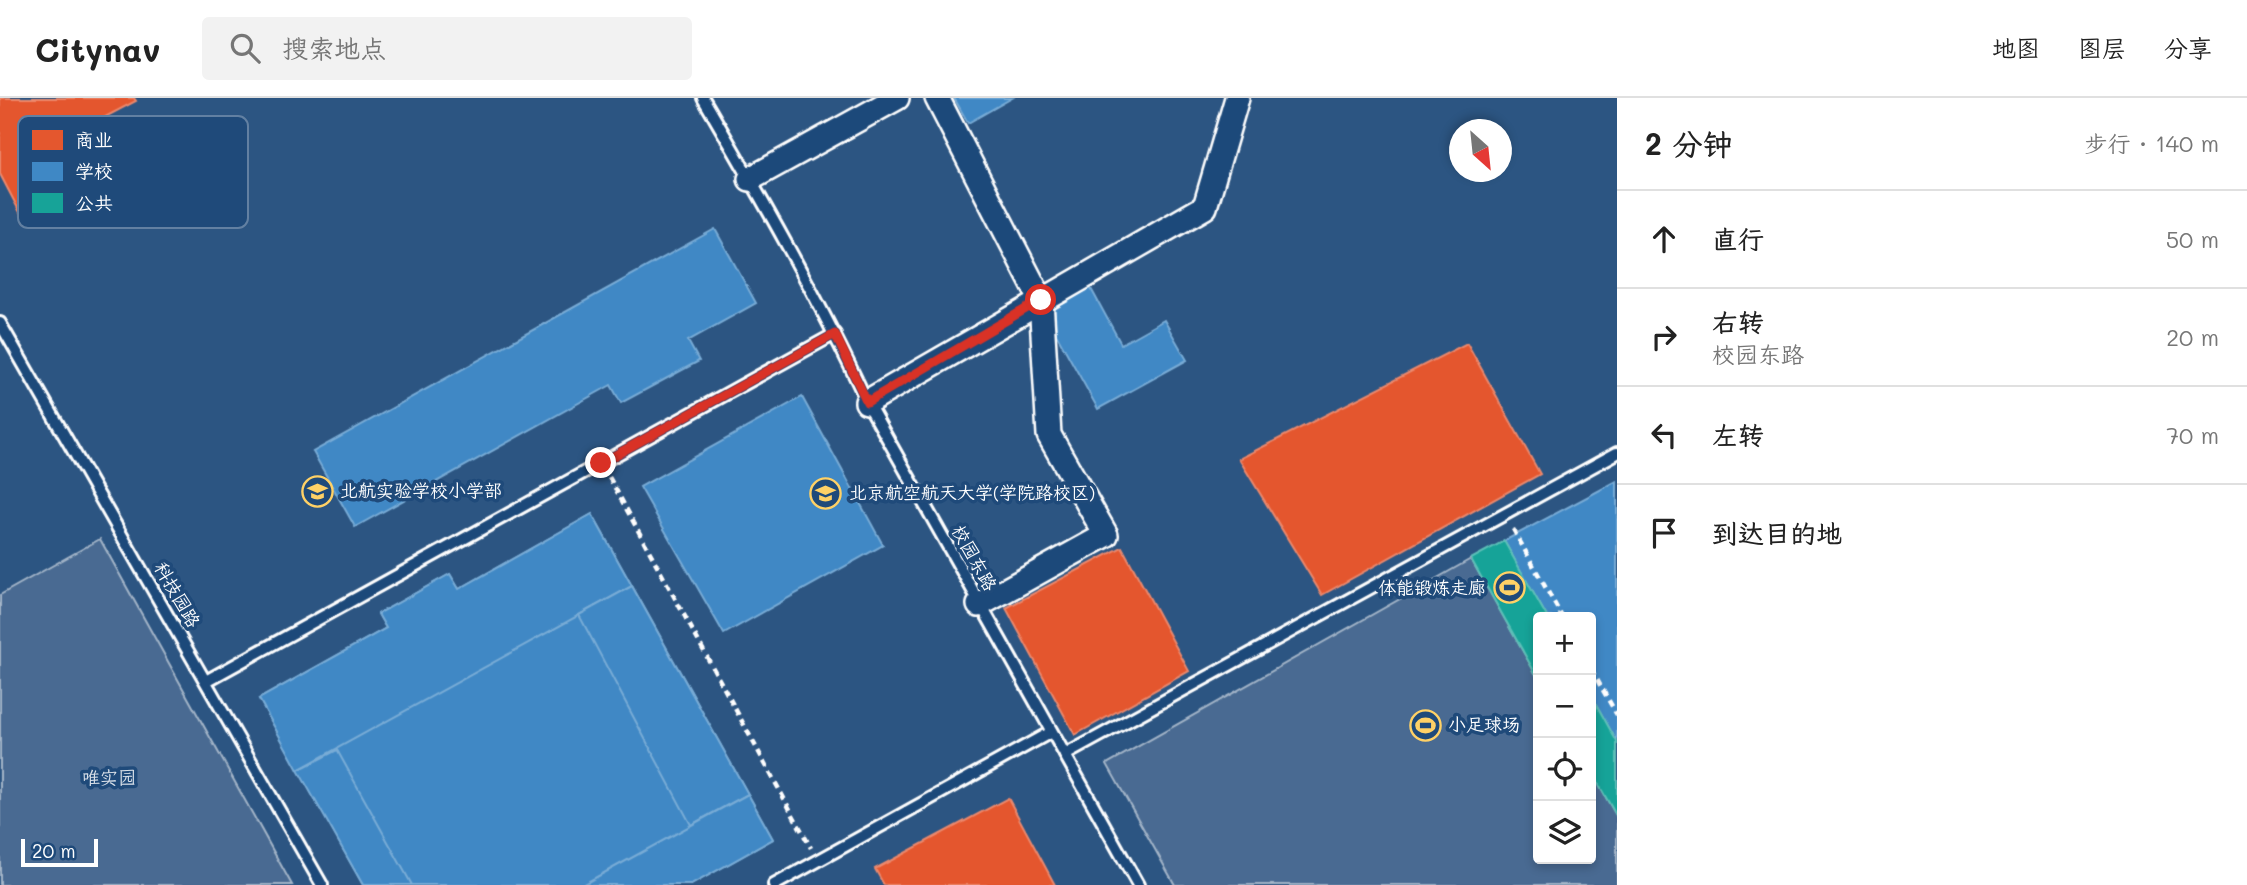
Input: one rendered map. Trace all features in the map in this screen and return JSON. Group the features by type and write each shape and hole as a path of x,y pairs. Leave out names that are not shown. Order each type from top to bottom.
{"street":[{"path":"750,178 897,98"},
{"path":"937,98 1041,300 1049,435 1106,535 979,605"},
{"path":"867,402 1205,207 1237,98"}],"lane":[{"name":"校园东路","path":"703,98 835,334 867,402 979,605 1138,885"},
{"name":"科技园路","path":"0,323 322,885"},
{"path":"206,681 835,334"},
{"path":"1065,755 1617,453"},
{"path":"774,885 1052,732"}],"path":[{"path":"601,463 818,861"},
{"path":"1505,514 1559,612"},
{"path":"1594,675 1617,715"}],"green space":[{"name":"唯实园","path":"100,539 292,885 0,885 0,595"},
{"name":"小足球场","path":"1471,559 1533,669 1533,864 1596,864 1596,780 1617,817 1617,885 1175,885 1107,764"}],"building: 商业":[{"path":"0,98 134,98 136,101 107,116 18,116 18,209 0,174"},
{"path":"1467,343 1540,474 1322,595 1239,459"},
{"path":"1122,547 1189,671 1075,735 1006,608"},
{"path":"1008,798 1055,885 884,885 875,869"}],"building: 学校":[{"path":"954,98 1012,98 968,123"},
{"path":"715,229 756,303 688,341 699,361 621,403 611,385 355,527 313,452"},
{"path":"1089,285 1121,344 1164,320 1187,360 1098,409 1043,310"},
{"path":"802,397 883,545 724,634 640,487"},
{"path":"1617,481 1617,742 1596,704 1596,612 1544,612 1504,541"},
{"path":"592,514 773,839 691,885 363,885 259,699 386,628 378,614 450,574 459,589"},
{"path":"592,514 632,586 298,770 259,699 386,628 378,614 450,574 459,589"},
{"path":"632,586 748,794 691,825 579,615"},
{"path":"1536,605 1540,612 1533,612 1533,641 1524,647 1510,620"},
{"path":"337,750 412,885 363,885 298,770"},
{"path":"748,794 773,839 691,885 582,885"}],"building: 公共":[{"name":"体能锻炼走廊","path":"1504,541 1544,612 1533,612 1533,669 1471,559"},
{"path":"1596,704 1617,742 1617,817 1596,780"}],"place":[{"name":"北航实验学校小学部","path":"317,491"},
{"name":"北京航空航天大学(学院路校区)","path":"826,493"},
{"name":"体能锻炼走廊","path":"1509,588"},
{"name":"小足球场","path":"1425,725"}],"route":[{"path":"601,463 835,334 867,402 1041,300"}]}
